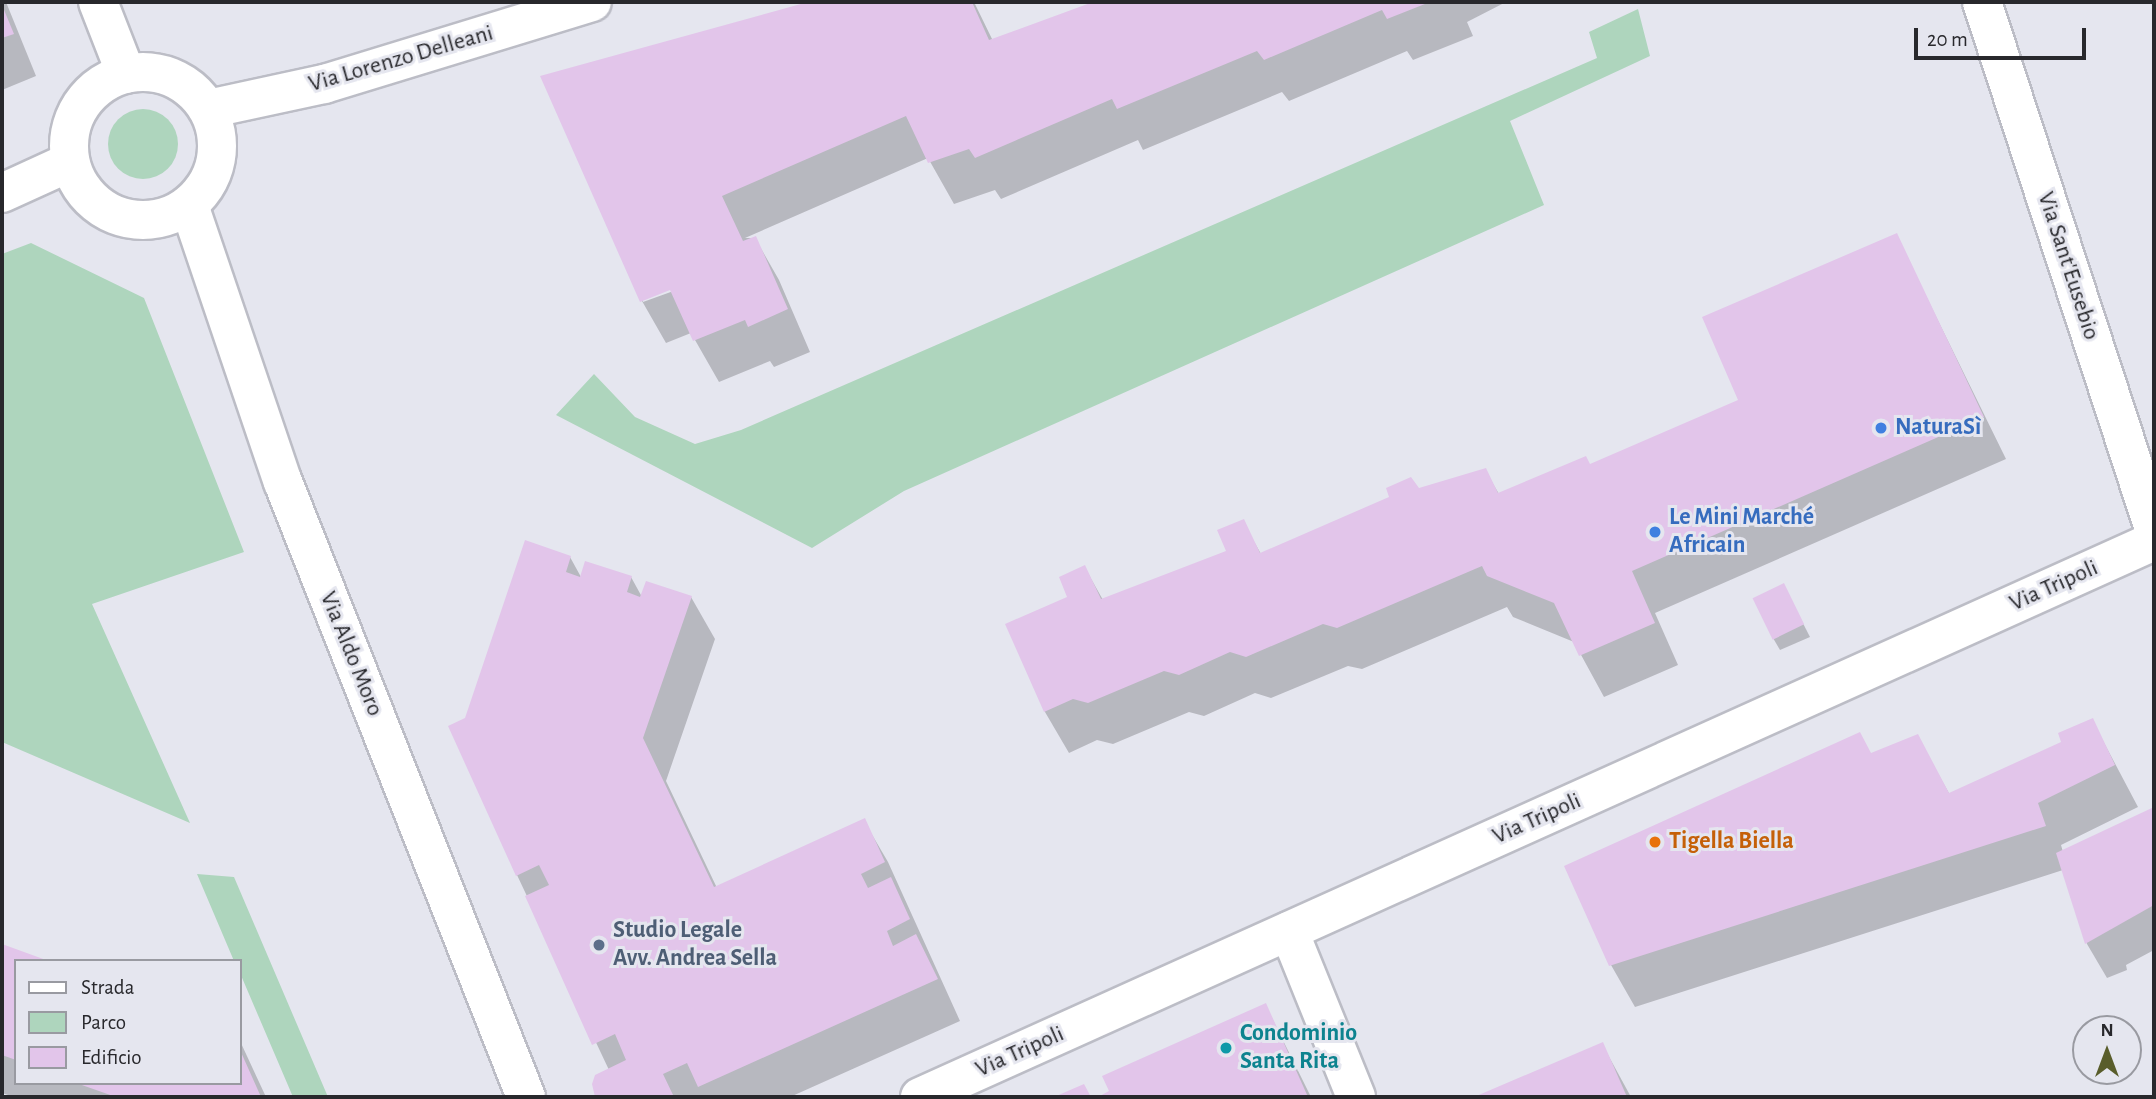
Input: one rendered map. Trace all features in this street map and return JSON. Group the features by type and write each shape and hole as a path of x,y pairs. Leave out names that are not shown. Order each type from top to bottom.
{"street":[{"path":"98,2 126,74"},
{"name":"Via Lorenzo Delleani","path":"208,109 324,84 592,2"},
{"name":"Via Sant'Eusebio","path":"1982,2 2154,529"},
{"path":"150,72 173,78 193,91 208,109 218,150 214,171 189,205 167,217 142,221 118,216 96,204 79,185 70,162 69,139 87,97 105,82 126,74 150,72"},
{"path":"2,193 70,162"},
{"name":"Via Aldo Moro","path":"189,205 283,482 526,1097"},
{"name":"Via Tripoli","path":"920,1097 2154,541"},
{"path":"1289,931 1356,1097"}],"green space":[{"path":"1638,9 1650,56 1510,121 1544,205 904,491 812,548 556,415 594,374 635,417 695,444 741,430 1597,58 1589,32"},
{"path":"143,109 162,115 172,125 178,144 172,163 162,173 143,179 124,173 114,163 108,144 114,125 124,115"},
{"path":"31,243 144,298 244,552 92,604 190,823 2,742 2,254"},
{"path":"197,874 234,877 328,1097 293,1097 242,978 242,959 233,959"}],"building":[{"path":"808,2 972,2 989,40 1093,2 1430,2 1387,19 1382,10 1264,60 1257,51 1117,109 1112,99 975,158 969,149 928,163 906,116 722,196 743,241 756,236 788,309 748,327 745,320 693,341 670,290 640,302 540,76"},
{"path":"2,5 14,34 2,38"},
{"path":"1897,233 1984,417 1632,571 1655,623 1579,656 1554,603 1487,576 1482,566 1337,628 1323,624 1246,657 1230,652 1179,675 1164,671 1088,703 1073,699 1044,712 1005,624 1067,597 1059,577 1085,565 1101,599 1226,551 1217,530 1244,519 1260,553 1389,497 1386,488 1411,477 1419,488 1486,468 1498,493 1586,456 1590,464 1738,400 1702,317"},
{"path":"525,540 571,556 566,572 580,577 585,561 632,576 627,592 640,597 646,581 692,596 643,738 714,887 865,818 885,862 861,874 868,888 891,877 910,919 887,931 893,946 916,934 938,979 698,1087 687,1063 663,1074 674,1097 595,1097 592,1084 595,1075 626,1060 615,1034 592,1045 525,896 549,885 539,865 516,876 448,726 465,718"},
{"path":"1784,583 1804,624 1773,640 1753,598"},
{"path":"2093,718 2115,765 2038,803 2046,826 1609,966 1564,866 1860,732 1871,753 1918,734 1949,793 2061,742 2058,733"},
{"path":"2154,807 2154,905 2085,944 2056,853"},
{"path":"2,944 43,959 14,959 14,1059 2,1055"},
{"name":"Condominio Santa Rita","path":"1266,1003 1308,1097 1098,1097 1109,1091 1102,1076"},
{"path":"1603,1042 1627,1097 1474,1097"},
{"path":"242,1054 261,1097 116,1097 82,1085 242,1085"},
{"path":"1084,1084 1091,1097 1054,1097"}],"place":[{"name":"NaturaSì","path":"1881,428"},
{"name":"Le Mini Marché Africain","path":"1655,532"},
{"name":"Tigella Biella","path":"1655,842"},
{"name":"Studio Legale Avv. Andrea Sella","path":"599,945"},
{"name":"Condominio Santa Rita","path":"1226,1048"}]}
